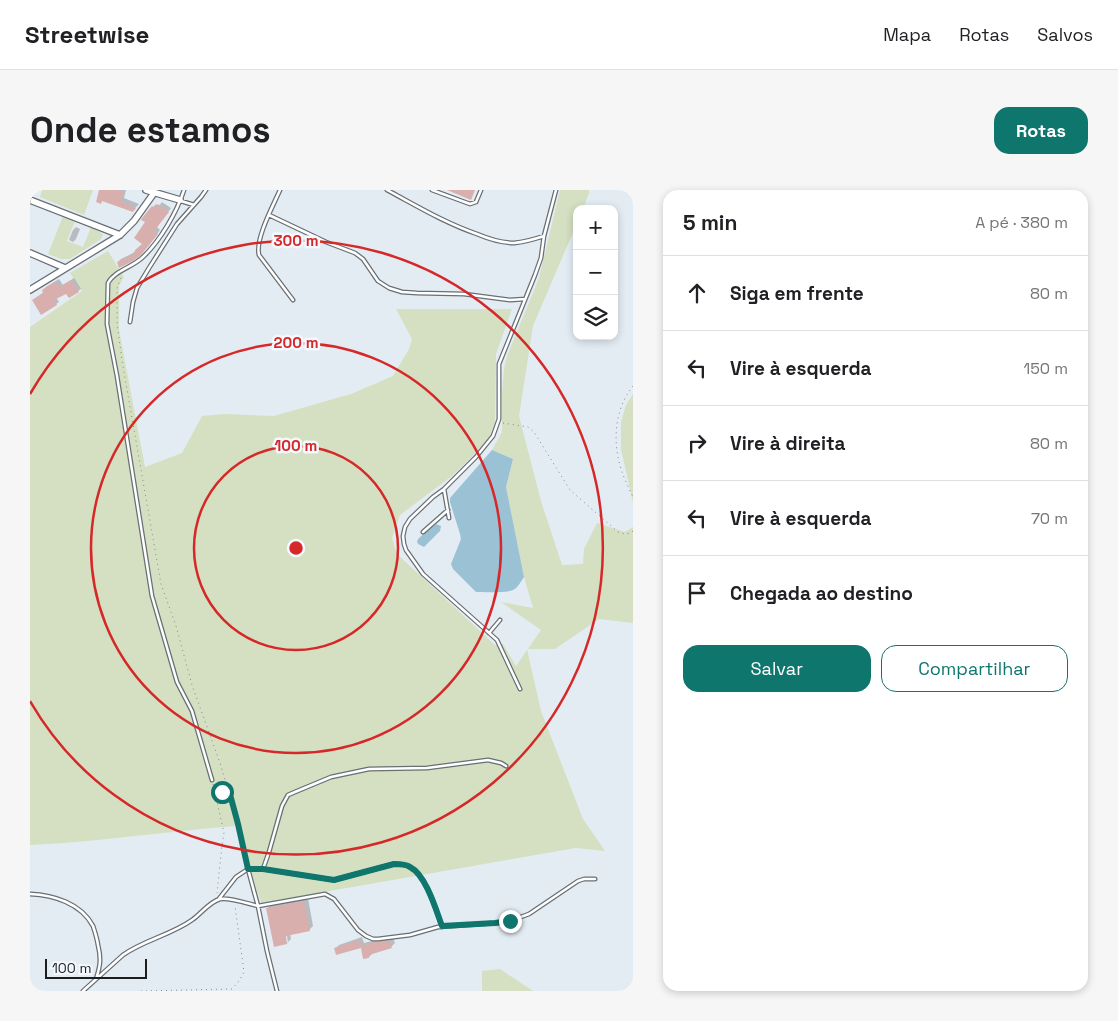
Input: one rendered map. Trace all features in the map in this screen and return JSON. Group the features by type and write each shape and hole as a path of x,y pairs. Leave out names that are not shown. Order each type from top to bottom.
{"street":[{"path":"146,190 180,200"},
{"path":"30,290 120,235 134,221 154,193"},
{"path":"30,200 120,235"},
{"path":"30,253 65,268"}],"lane":[{"path":"184,190 176,210 164,230 144,256 132,266 111,277 108,283 107,324 152,596 177,682 192,711 212,780"},
{"path":"130,322 137,288 177,224 206,190"},
{"path":"280,190 259,242 258,250 259,256 293,300"},
{"path":"387,190 444,221 489,239 515,242 544,236"},
{"path":"432,190 470,204 476,202 481,190"},
{"path":"520,689 497,640 422,574 406,550 403,536 405,527 410,519 476,457 493,436 498,422 499,364 541,258 544,236 556,190"},
{"path":"180,200 194,205"},
{"path":"269,215 326,242 355,253 362,259 378,281 389,288 417,294 464,294 510,300 525,299"},
{"path":"444,489 449,518"},
{"path":"423,532 448,510"},
{"path":"489,633 500,620"},
{"path":"263,869 282,806 288,796 295,792 331,777 369,770 427,768 488,760 506,766"},
{"path":"218,900 236,877 248,869 263,869 334,880 394,864 409,866 424,881 442,926"},
{"path":"248,869 278,991"},
{"path":"83,991 130,950 192,920 215,901 224,898 258,906 324,894 334,899 358,930 373,939 410,935 442,926 510,921 529,914 584,879 595,879"},
{"path":"30,894 38,894 66,901 82,912 88,919 93,926 97,938 100,958 100,966 95,980"}],"path":[{"path":"126,268 117,288 117,322 162,584 192,685 231,798 248,869"},
{"path":"633,386 618,416 616,432 619,461 633,497"},
{"path":"498,422 528,428 534,432 570,490 618,532 625,534 633,531"},
{"path":"212,780 224,833 217,892 218,900"},
{"path":"213,786 231,798"},
{"path":"141,991 232,989 244,972 234,901"}],"green space":[{"path":"42,190 93,190 84,215 40,197"},
{"path":"560,190 589,190 584,205 573,205 573,232 533,326 519,416 541,501 562,565 583,564 584,549 597,523 625,532 633,527 633,623 599,619 555,649 528,649 541,630 501,602 533,608 524,577 506,487 513,459 492,450 502,432 502,394 507,356 539,278"},
{"path":"63,216 75,221 67,241 83,247 91,227 103,234 101,239 70,259 61,259 48,254"},
{"path":"108,251 124,277 119,286 119,330 145,467 182,453 202,416 224,414 274,416 351,394 393,376 409,349 412,339 396,309 512,309 496,354 495,421 489,440 452,476 400,515 392,538 397,554 495,645 503,644 516,666 527,650 541,711 583,819 605,851 576,848 261,903 236,826 30,845 30,327 82,291 70,273"},
{"path":"633,394 633,503 621,449 621,422 626,405"},
{"path":"500,969 533,991 482,991 482,971"}],"water":[{"path":"492,450 513,459 506,487 524,577 518,586 510,591 476,592 453,569 451,564 461,539 450,498"},
{"path":"436,524 441,526 440,531 424,547 418,544 419,538"}],"building":[{"path":"99,190 118,190 124,192 121,201 136,208 133,212 102,201 101,204 96,202"},
{"path":"447,190 475,190 471,200"},
{"path":"158,204 169,212 154,231 158,234 141,255 119,268 117,262 134,254 135,250 142,244 134,238 145,222 141,220 152,206 155,208"},
{"path":"71,280 79,292 69,298 66,294 54,300 57,305 41,315 32,300 43,293 42,290 56,281 59,287"},
{"path":"304,901 310,931 286,936 287,944 274,947 266,908"},
{"path":"359,940 361,946 374,942 389,941 392,948 369,955 369,958 363,959 361,948 336,955 334,948"}],"route":[{"path":"222,792 231,798 248,869 263,869 334,880 399,864 412,868 424,881 442,926 510,921"}]}
